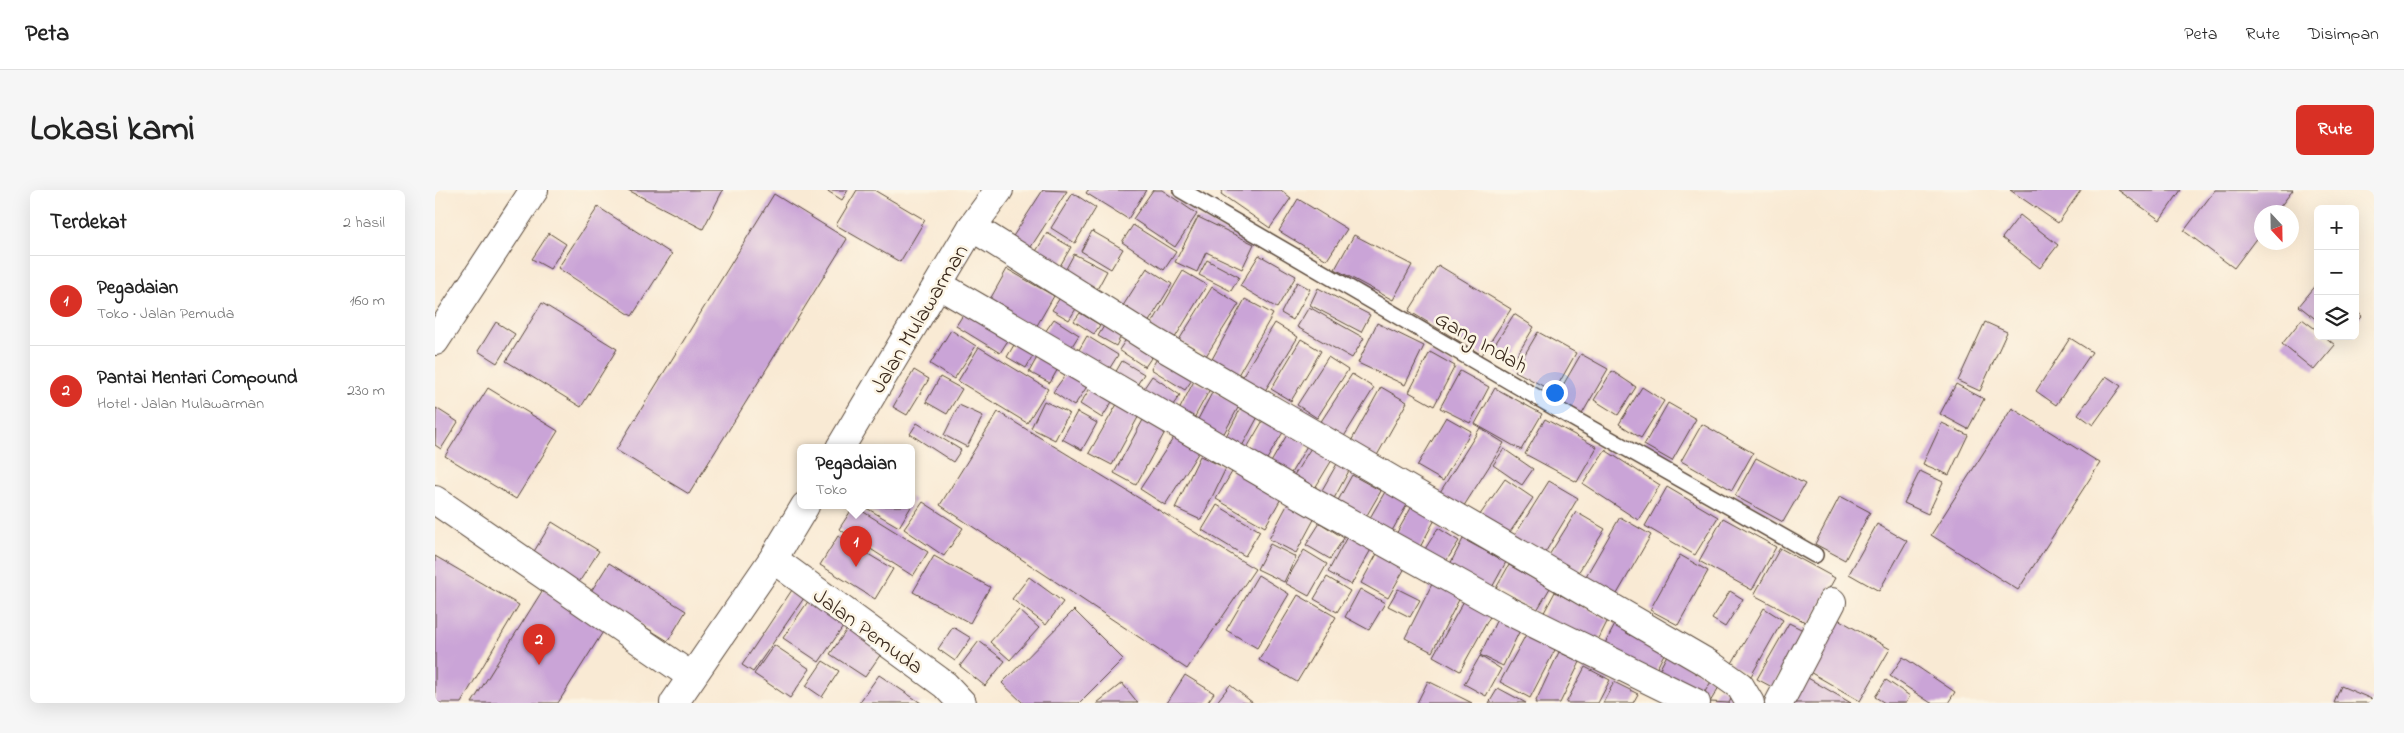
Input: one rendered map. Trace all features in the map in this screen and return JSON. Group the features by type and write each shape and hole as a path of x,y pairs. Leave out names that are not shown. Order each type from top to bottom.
{"main road":[{"path":"435,341 534,190"},
{"name":"Jalan Mulawarman","path":"842,444 972,227 999,190"},
{"path":"972,227 1153,341 1709,664 1740,686 1750,703"},
{"path":"939,285 1314,503 1507,610 1695,703"},
{"path":"435,500 691,676"},
{"path":"674,703 773,559 803,509"},
{"name":"Jalan Pemuda","path":"773,559 945,685 962,703"},
{"path":"1779,703 1831,602"}],"lane":[{"name":"Gang Indah","path":"1181,190 1569,416 1815,555"}],"building":[{"path":"628,190 723,190 703,229"},
{"path":"826,190 848,190 842,200"},
{"path":"857,190 874,190 925,220 900,262 836,225"},
{"path":"1043,190 1067,191 1027,253 1010,241"},
{"path":"1088,190 1146,190 1128,219 1086,193"},
{"path":"1153,190 1162,190 1197,214 1175,247 1133,219"},
{"path":"1223,190 1281,190 1291,198 1270,228 1221,194"},
{"path":"2010,190 2081,190 2058,223"},
{"path":"2118,190 2181,190 2160,220"},
{"path":"2215,190 2293,190 2281,205 2254,205 2254,241 2234,268 2184,231"},
{"path":"1073,193 1096,208 1075,243 1051,228"},
{"path":"774,194 847,239 689,494 616,450"},
{"path":"1298,199 1347,229 1327,260 1279,231"},
{"path":"598,207 672,254 632,316 558,268"},
{"path":"2020,215 2058,245 2040,268 2002,238"},
{"path":"1198,217 1254,244 1242,269 1206,252 1197,272 1175,262"},
{"path":"1133,225 1176,252 1164,270 1122,242"},
{"path":"1092,231 1123,249 1111,269 1081,251"},
{"path":"549,233 566,244 550,269 532,259"},
{"path":"1047,233 1071,247 1060,266 1035,253"},
{"path":"1354,235 1412,265 1393,300 1335,269"},
{"path":"1074,254 1107,271 1094,295 1061,278"},
{"path":"1259,255 1296,276 1277,308 1240,286"},
{"path":"1207,260 1239,277 1231,291 1199,275"},
{"path":"1438,265 1511,309 1482,355 1409,311"},
{"path":"1147,268 1172,284 1145,328 1119,312"},
{"path":"1007,269 1054,296 1035,329 988,303"},
{"path":"1183,271 1207,285 1173,341 1150,327"},
{"path":"1297,282 1310,289 1293,320 1281,313"},
{"path":"1212,287 1239,304 1206,356 1179,340"},
{"path":"1318,288 1370,315 1361,332 1310,305"},
{"path":"2314,288 2314,318 2299,306"},
{"path":"1065,290 1082,299 1069,320 1052,310"},
{"path":"1245,299 1273,314 1238,375 1211,361"},
{"path":"542,303 617,349 581,407 506,361"},
{"path":"968,307 1012,334 1000,353 956,326"},
{"path":"1309,307 1364,338 1352,358 1297,327"},
{"path":"1080,313 1100,325 1094,334 1074,321"},
{"path":"1514,314 1534,327 1513,362 1492,349"},
{"path":"1054,319 1079,335 1069,351 1043,335"},
{"path":"2302,319 2314,328 2314,340 2329,340 2335,345 2314,370 2282,344"},
{"path":"496,322 515,334 497,363 478,351"},
{"path":"1985,322 2007,332 1980,391 1958,381"},
{"path":"1275,323 1298,337 1263,394 1240,380"},
{"path":"1377,323 1424,346 1405,385 1358,363"},
{"path":"1104,326 1121,336 1116,346 1098,336"},
{"path":"951,330 976,346 954,379 930,364"},
{"path":"1538,332 1576,353 1554,392 1515,371"},
{"path":"1129,335 1155,352 1145,367 1119,350"},
{"path":"1087,336 1118,355 1106,374 1076,355"},
{"path":"1018,338 1037,349 1026,368 1007,357"},
{"path":"2070,338 2092,352 2056,405 2036,391"},
{"path":"1301,339 1321,351 1291,401 1271,389"},
{"path":"979,347 1048,389 1027,423 958,381"},
{"path":"1040,352 1061,363 1050,383 1029,372"},
{"path":"1430,352 1455,366 1434,406 1409,392"},
{"path":"1581,354 1608,369 1582,414 1555,399"},
{"path":"1159,355 1194,377 1185,390 1151,369"},
{"path":"1328,357 1348,370 1317,418 1297,405"},
{"path":"1122,361 1144,374 1135,388 1114,375"},
{"path":"1072,366 1092,379 1074,406 1053,392"},
{"path":"914,370 929,379 907,415 893,407"},
{"path":"1460,371 1489,387 1470,423 1440,408"},
{"path":"1612,371 1636,387 1618,415 1594,400"},
{"path":"1352,374 1374,388 1343,438 1320,423"},
{"path":"1152,376 1180,395 1170,409 1142,391"},
{"path":"2106,376 2121,386 2093,425 2078,414"},
{"path":"940,377 962,389 947,414 926,402"},
{"path":"1194,381 1210,389 1192,422 1177,414"},
{"path":"1093,384 1115,397 1102,418 1080,404"},
{"path":"1956,384 1984,399 1968,429 1940,414"},
{"path":"1381,387 1407,402 1375,459 1349,445"},
{"path":"1642,387 1664,401 1641,438 1619,424"},
{"path":"488,388 558,431 516,499 445,456"},
{"path":"1495,388 1542,414 1521,450 1475,424"},
{"path":"1213,391 1239,406 1222,437 1196,423"},
{"path":"1120,399 1142,410 1112,465 1089,453"},
{"path":"1044,401 1069,413 1055,440 1031,428"},
{"path":"1668,403 1696,419 1672,461 1644,445"},
{"path":"1243,404 1260,413 1240,450 1223,442"},
{"path":"959,405 983,416 967,447 944,435"},
{"path":"436,408 458,422 441,449 435,445"},
{"path":"2012,408 2100,463 2018,590 1931,535"},
{"path":"998,412 1255,569 1187,669 940,505"},
{"path":"1077,412 1097,423 1082,450 1062,439"},
{"path":"1265,417 1285,429 1264,464 1244,453"},
{"path":"1446,417 1471,431 1443,481 1417,466"},
{"path":"1545,419 1597,447 1577,482 1525,454"},
{"path":"1143,420 1165,432 1136,485 1114,473"},
{"path":"917,423 961,450 953,462 910,434"},
{"path":"1942,423 1968,435 1949,475 1923,464"},
{"path":"1702,424 1753,453 1732,490 1681,461"},
{"path":"1480,428 1504,443 1460,512 1437,497"},
{"path":"1178,431 1202,447 1165,505 1140,489"},
{"path":"1288,433 1308,444 1290,475 1270,464"},
{"path":"1314,443 1335,455 1312,493 1291,480"},
{"path":"1504,449 1533,469 1522,485 1493,465"},
{"path":"1605,450 1660,485 1638,520 1583,484"},
{"path":"1200,456 1226,468 1201,520 1175,508"},
{"path":"1756,458 1805,484 1783,522 1735,496"},
{"path":"1338,462 1350,469 1331,504 1318,497"},
{"path":"1235,467 1283,495 1265,527 1216,499"},
{"path":"1920,471 1943,482 1928,514 1904,503"},
{"path":"1352,475 1381,491 1363,522 1335,506"},
{"path":"1505,479 1533,498 1506,538 1477,519"},
{"path":"1549,481 1578,498 1540,561 1510,543"},
{"path":"1667,487 1718,517 1695,555 1645,526"},
{"path":"1386,490 1408,503 1389,536 1367,523"},
{"path":"1840,496 1870,512 1845,560 1815,544"},
{"path":"1291,498 1318,512 1296,553 1269,539"},
{"path":"1415,501 1438,514 1419,549 1395,536"},
{"path":"923,502 963,528 944,556 904,529"},
{"path":"1217,505 1260,531 1245,556 1202,530"},
{"path":"852,509 859,509 928,552 913,576 839,529"},
{"path":"868,509 910,509 899,527"},
{"path":"1576,512 1605,529 1575,578 1546,560"},
{"path":"1620,517 1651,535 1613,601 1582,583"},
{"path":"1723,518 1776,547 1752,590 1699,561"},
{"path":"552,522 599,551 576,587 530,558"},
{"path":"1320,523 1344,538 1330,559 1306,545"},
{"path":"1877,524 1907,541 1879,591 1849,574"},
{"path":"1438,528 1459,541 1443,566 1422,554"},
{"path":"1349,533 1373,546 1351,585 1328,572"},
{"path":"838,536 893,569 875,599 820,565"},
{"path":"1463,539 1506,562 1490,591 1448,568"},
{"path":"1270,544 1296,557 1284,582 1257,569"},
{"path":"1780,548 1835,578 1809,624 1754,595"},
{"path":"1304,550 1327,564 1309,596 1285,583"},
{"path":"1378,552 1405,568 1388,598 1361,583"},
{"path":"1680,555 1708,571 1678,625 1650,610"},
{"path":"435,556 519,605 461,703 435,703"},
{"path":"934,556 990,587 970,623 913,592"},
{"path":"609,563 686,611 668,641 590,593"},
{"path":"1509,565 1550,588 1536,612 1495,590"},
{"path":"1258,575 1289,594 1257,648 1226,630"},
{"path":"1029,577 1063,602 1046,625 1012,599"},
{"path":"1327,577 1350,591 1337,612 1314,599"},
{"path":"1435,578 1463,592 1432,652 1405,638"},
{"path":"544,588 606,627 558,703 472,703"},
{"path":"1360,589 1385,603 1369,630 1345,617"},
{"path":"1398,589 1420,600 1410,617 1388,606"},
{"path":"792,590 804,598 753,672 742,665"},
{"path":"1730,591 1743,599 1725,627 1712,619"},
{"path":"1555,592 1608,620 1595,646 1541,618"},
{"path":"1298,595 1336,617 1297,682 1259,660"},
{"path":"1465,599 1492,613 1460,671 1433,656"},
{"path":"809,600 845,624 819,662 783,638"},
{"path":"1764,608 1783,620 1751,676 1731,665"},
{"path":"1019,610 1039,628 1010,660 990,642"},
{"path":"1074,610 1123,659 1079,703 1023,703 1002,683"},
{"path":"1831,615 1890,649 1860,701 1801,667"},
{"path":"1498,617 1521,628 1503,666 1480,655"},
{"path":"1617,621 1667,648 1653,676 1602,649"},
{"path":"1789,623 1805,631 1772,687 1757,679"},
{"path":"850,625 885,648 865,677 830,654"},
{"path":"953,627 971,638 955,661 938,649"},
{"path":"1528,631 1557,646 1530,698 1500,682"},
{"path":"979,641 1005,661 985,686 960,666"},
{"path":"774,645 810,669 790,698 754,674"},
{"path":"1559,652 1580,662 1560,703 1535,703"},
{"path":"1667,655 1712,680 1700,700 1656,676"},
{"path":"1480,656 1501,669 1486,696 1464,684"},
{"path":"1903,657 1955,692 1948,703 1931,703 1890,676"},
{"path":"823,661 839,671 822,697 806,686"},
{"path":"1585,667 1610,680 1598,703 1566,703"},
{"path":"1801,674 1851,703 1784,703"},
{"path":"879,675 921,703 859,703"},
{"path":"1185,675 1214,693 1207,703 1167,703"},
{"path":"1886,680 1910,696 1906,703 1885,703 1875,697"},
{"path":"1428,681 1472,703 1417,703"},
{"path":"1614,682 1638,694 1633,703 1603,703"},
{"path":"1122,683 1138,703 1097,703"},
{"path":"1230,685 1253,703 1216,703"},
{"path":"2341,686 2374,700 2374,703 2334,703"},
{"path":"1719,687 1733,695 1729,703 1710,702"},
{"path":"1498,688 1526,703 1489,703"}],"place":[{"name":"Pegadaian","path":"856,567"},
{"name":"Pantai Mentari Compound","path":"539,665"}]}
